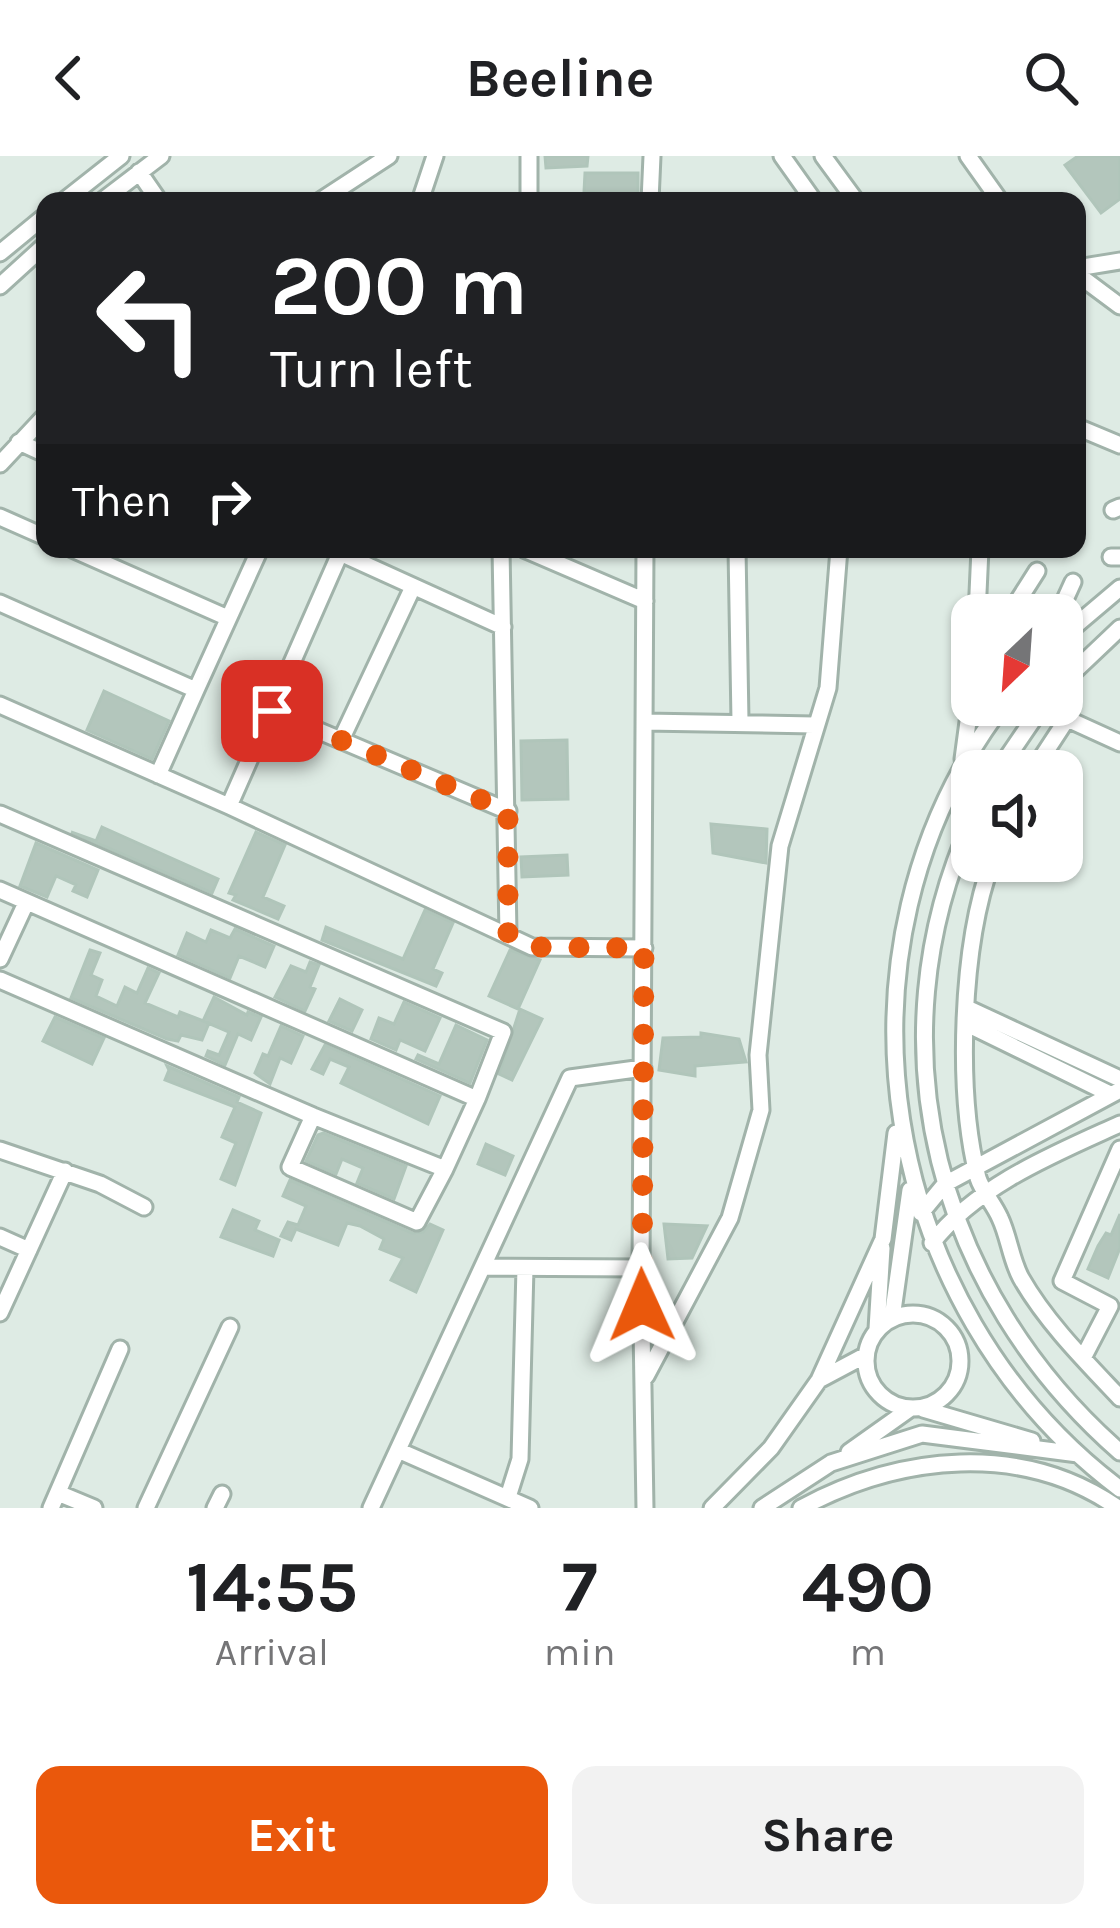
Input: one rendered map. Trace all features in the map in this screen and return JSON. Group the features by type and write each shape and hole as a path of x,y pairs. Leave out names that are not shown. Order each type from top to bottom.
{"street":[{"path":"75,192 121,156"},
{"path":"113,192 160,156"},
{"path":"339,192 389,156"},
{"path":"423,192 435,156"},
{"path":"529,156 529,192"},
{"path":"650,192 652,156"},
{"path":"782,156 808,192"},
{"path":"823,156 849,192"},
{"path":"968,156 994,192"},
{"path":"139,172 153,192"},
{"path":"0,253 36,223"},
{"path":"0,286 36,252"},
{"path":"1086,269 1120,261"},
{"path":"1086,278 1120,306"},
{"path":"0,464 36,425"},
{"path":"1086,431 1120,445"},
{"path":"19,442 36,450"},
{"path":"0,518 36,533"},
{"path":"92,558 228,618"},
{"path":"158,775 256,558"},
{"path":"229,806 338,558"},
{"path":"355,558 503,627"},
{"path":"501,558 508,934"},
{"path":"545,558 645,601"},
{"path":"644,1508 645,558"},
{"path":"736,558 740,722"},
{"path":"645,1378 730,1218 761,1110 761,1015 779,846 828,688 838,558"},
{"path":"978,594 980,558"},
{"path":"1022,594 1036,571"},
{"path":"1068,594 1073,582"},
{"path":"340,740 413,586"},
{"path":"1083,619 1120,588"},
{"path":"0,603 196,690"},
{"path":"1083,663 1120,628"},
{"path":"0,705 532,947 644,948"},
{"path":"272,711 508,811"},
{"path":"644,722 814,725"},
{"path":"1082,726 1120,743"},
{"path":"951,793 923,858 899,953 893,1051 898,1117 912,1181 932,1244 959,1303 994,1359 1034,1411 1120,1490"},
{"path":"0,814 503,1032 446,1169 417,1222 290,1167 313,1116"},
{"path":"951,876 927,991 927,1088 945,1184 980,1275 1030,1358 1072,1408 1120,1452"},
{"path":"984,882 977,901 967,1016 968,1127 978,1178 1000,1219 1020,1276 1120,1398"},
{"path":"0,890 477,1099"},
{"path":"0,959 26,902"},
{"path":"0,980 446,1169"},
{"path":"967,1016 1117,1088"},
{"path":"371,1508 570,1078 643,1068"},
{"path":"921,1213 945,1184 1117,1088"},
{"path":"898,1117 878,1329 866,1355 867,1375 892,1404 1078,1454"},
{"path":"932,1244 955,1215 1048,1156 1120,1124"},
{"path":"1083,1358 1110,1306 1062,1281 1120,1149"},
{"path":"0,1150 65,1171 144,1207"},
{"path":"0,1313 65,1171"},
{"path":"892,1318 912,1181"},
{"path":"0,1237 29,1250"},
{"path":"712,1508 771,1448 819,1380 883,1239"},
{"path":"483,1267 641,1268"},
{"path":"508,1497 520,1459 525,1268"},
{"path":"765,1507 916,1408 938,1402 951,1389 961,1363 949,1330 927,1316 909,1313 878,1329"},
{"path":"146,1508 230,1327"},
{"path":"94,1508 55,1500 120,1349"},
{"path":"819,1380 866,1355"},
{"path":"831,1463 922,1434 1078,1454"},
{"path":"400,1451 530,1508"},
{"path":"800,1508 879,1473 975,1463 1023,1468 1071,1482 1118,1508"}],"building":[{"path":"545,156 588,156 587,166 546,168"},
{"path":"1078,156 1120,156 1120,199 1101,213 1065,165"},
{"path":"585,173 638,173 638,192 584,192"},
{"path":"104,691 169,721 152,759 87,730"},
{"path":"567,740 568,799 522,800 521,741"},
{"path":"711,824 767,829 766,863 713,853"},
{"path":"102,827 218,879 212,893 71,832 96,841"},
{"path":"256,832 285,845 263,897 284,906 278,919 233,900 236,895 229,893"},
{"path":"36,843 98,870 87,897 73,891 76,885 56,876 47,897 20,886"},
{"path":"567,855 568,875 522,877 521,857"},
{"path":"425,910 453,923 433,969 442,973 436,986 322,940 326,927 403,959"},
{"path":"235,929 274,946 265,967 239,956 230,978 178,955 187,933 206,942 211,930 230,938"},
{"path":"90,950 100,953 91,975 102,980 96,996 117,1006 125,987 137,993 148,968 159,973 145,1003 209,1023 202,1040 181,1035 178,1041 167,1039 71,998"},
{"path":"510,950 540,960 518,1009 489,996"},
{"path":"310,962 319,965 305,1011 275,997 291,966 306,972"},
{"path":"214,997 247,1015 261,1017 251,1040 238,1034 225,1065 206,1056 208,1051 219,1055 229,1032 203,1021"},
{"path":"340,999 362,1010 352,1031 329,1021"},
{"path":"404,1002 440,1018 425,1051 400,1040 396,1050 371,1039 379,1018 394,1024"},
{"path":"520,1009 542,1019 512,1080 499,1074"},
{"path":"55,1017 104,1038 92,1064 43,1041"},
{"path":"456,1025 487,1040 470,1083 416,1059 418,1055 439,1064"},
{"path":"281,1026 303,1036 291,1063 280,1058 270,1084 255,1073"},
{"path":"701,1033 739,1039 746,1062 695,1066 695,1076 659,1070 663,1038 701,1037"},
{"path":"325,1045 440,1096 428,1124 341,1083 349,1067 330,1059 323,1074 312,1069"},
{"path":"167,1066 239,1097 237,1102 261,1113 235,1185 221,1179 236,1143 222,1137 235,1107 165,1080"},
{"path":"323,1133 406,1166 394,1199 357,1183 363,1168 342,1159 336,1174 306,1161"},
{"path":"486,1144 513,1156 505,1175 478,1164"},
{"path":"290,1180 412,1233 423,1232 430,1224 443,1230 416,1292 391,1280 403,1258 380,1249 384,1239 360,1226 347,1223 338,1245 296,1229 291,1240 281,1236 288,1222 298,1225 306,1206 283,1196"},
{"path":"233,1210 259,1221 255,1230 279,1240 273,1256 221,1237"},
{"path":"1120,1214 1120,1248 1108,1278 1088,1269"},
{"path":"664,1224 707,1226 692,1258 668,1259"}],"route":[{"path":"272,711 508,811 508,934 532,947 644,948 642,1305"}]}
